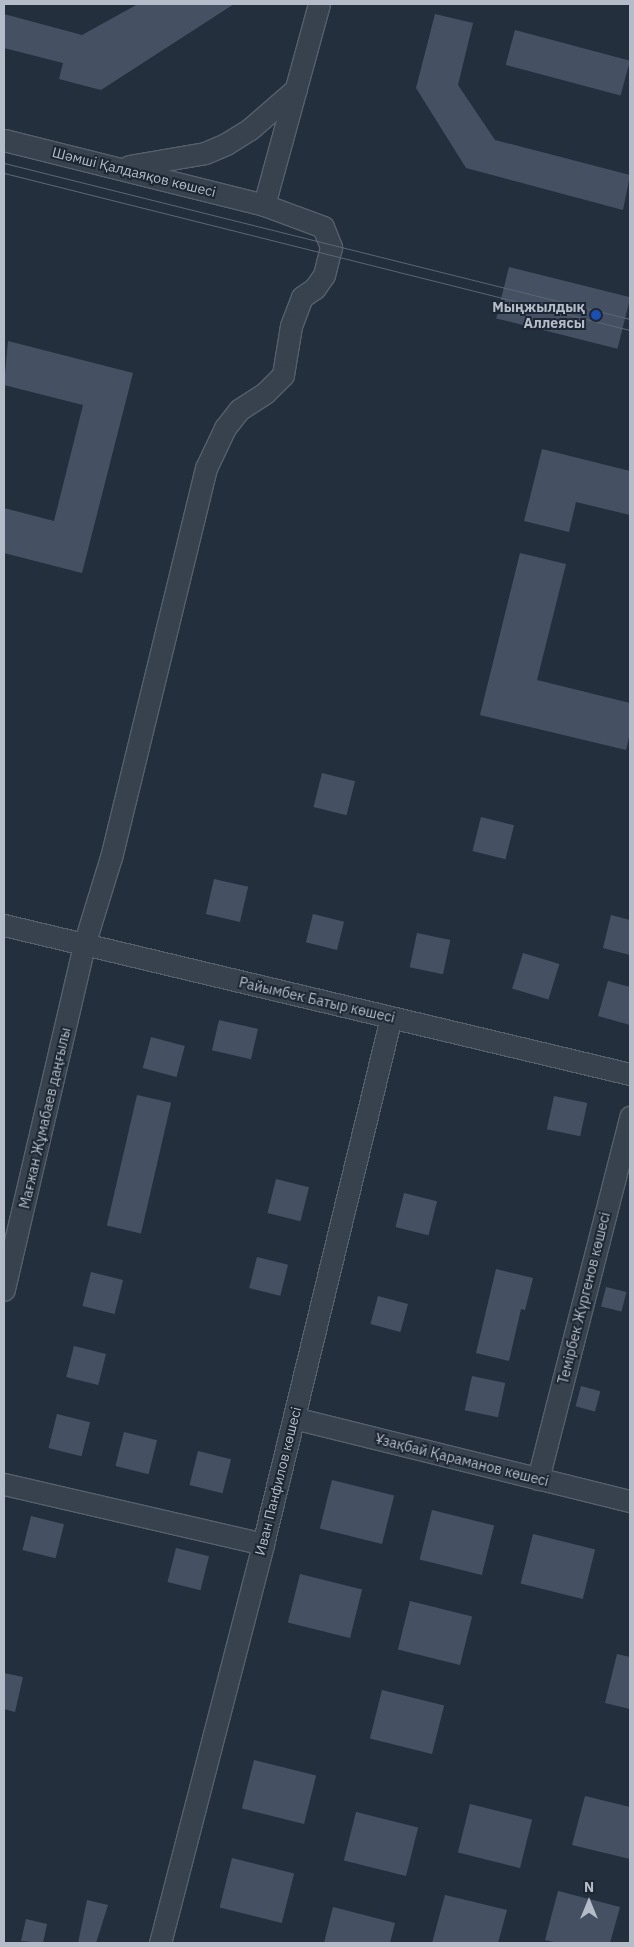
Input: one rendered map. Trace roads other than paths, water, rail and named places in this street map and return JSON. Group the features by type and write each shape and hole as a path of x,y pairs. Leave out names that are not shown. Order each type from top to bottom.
{"street":[{"path":"264,205 318,4"},
{"path":"116,168 178,159 226,144 250,129 296,89"},
{"name":"Шәмші Қалдаяқов көшесі","path":"4,140 264,205 323,227 331,247 329,263 315,288 302,297 291,326 283,375 230,422 206,468 112,857 84,945"},
{"name":"Райымбек Батыр көшесі","path":"4,924 84,945 630,1074"},
{"name":"Мағжан Жұмабаев даңғылы","path":"4,1290 13,1216 84,945"},
{"name":"Иван Панфилов көшесі","path":"160,1943 263,1544 391,1017"},
{"name":"Темірбек Жүргенов көшесі","path":"538,1479 630,1117"},
{"name":"Ұзақбай Қараманов көшесі","path":"294,1418 630,1501"},
{"path":"4,1484 263,1544"}],"tram line":[{"path":"4,163 630,319"},
{"path":"4,173 630,330"}],"place":[{"name":"Мыңжылдық Аллеясы","path":"596,315"}]}
